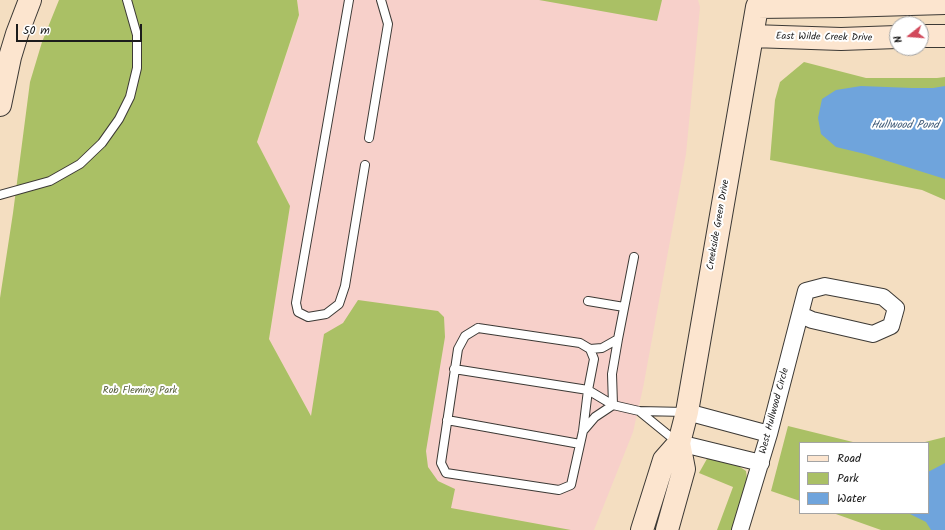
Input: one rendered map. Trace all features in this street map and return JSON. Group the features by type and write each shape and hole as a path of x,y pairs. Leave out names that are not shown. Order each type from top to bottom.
{"main road":[{"path":"0,106 10,57 30,0"},
{"path":"757,2 842,6 945,3"},
{"name":"Creekside Green Drive","path":"668,530 684,469 679,443 687,412 757,2"},
{"name":"East Wilde Creek Drive","path":"752,36 841,39 889,37"},
{"path":"929,36 945,36"},
{"name":"Creekside Green Drive","path":"642,530 664,460 679,443"}],"street":[{"name":"West Hullwood Circle","path":"740,530 761,463 801,315 806,291 824,286 883,297 896,308 890,326 873,334 812,320 801,315"},
{"path":"687,412 769,434"},
{"path":"679,443 761,463"}],"lane":[{"path":"0,195 50,182 80,164 102,142 119,119 130,97 137,68 137,35 127,0"},
{"path":"349,0 296,303 298,312 308,316 326,314 339,304 345,286 365,165"},
{"path":"369,138 388,24 380,0"},
{"path":"612,405 612,374 634,257"},
{"path":"588,302 624,307"},
{"path":"590,349 594,359 588,390 583,431 571,485 559,490 446,473 441,463 454,369 458,349 465,336 478,328 580,343 590,349 602,348 618,339"},
{"path":"454,369 588,390 612,405 639,411 687,412"},
{"path":"583,431 595,417 612,405"},
{"path":"639,411 679,443"},
{"path":"447,420 580,444"}],"shaded area":[{"path":"297,0 698,0 700,7 686,154 643,388 633,432 594,530 293,530 311,416 269,339 290,206 257,143 299,16"}],"green space":[{"name":"Rob Fleming Park","path":"59,0 297,0 299,15 257,142 290,206 269,339 311,416 324,334 343,323 358,300 438,311 444,317 445,337 426,451 428,467 438,481 455,489 451,508 571,530 0,530 0,298 30,82 42,42"},
{"path":"539,0 662,0 657,21"},
{"path":"804,62 866,78 945,77 945,200 922,190 770,160 775,100 780,82"},
{"path":"788,426 853,442 799,442 799,501 771,491"},
{"path":"945,437 945,530 881,530 836,514 929,514 929,442 925,442"},
{"path":"708,457 737,465 746,471 748,487 732,530 717,530 733,487 699,473"}],"water":[{"name":"Hullwood Pond","path":"861,86 933,88 945,86 945,179 865,154 836,147 821,134 818,118 822,99 836,90"},
{"path":"945,463 945,530 931,530 926,522 910,514 929,514 929,471"}]}
